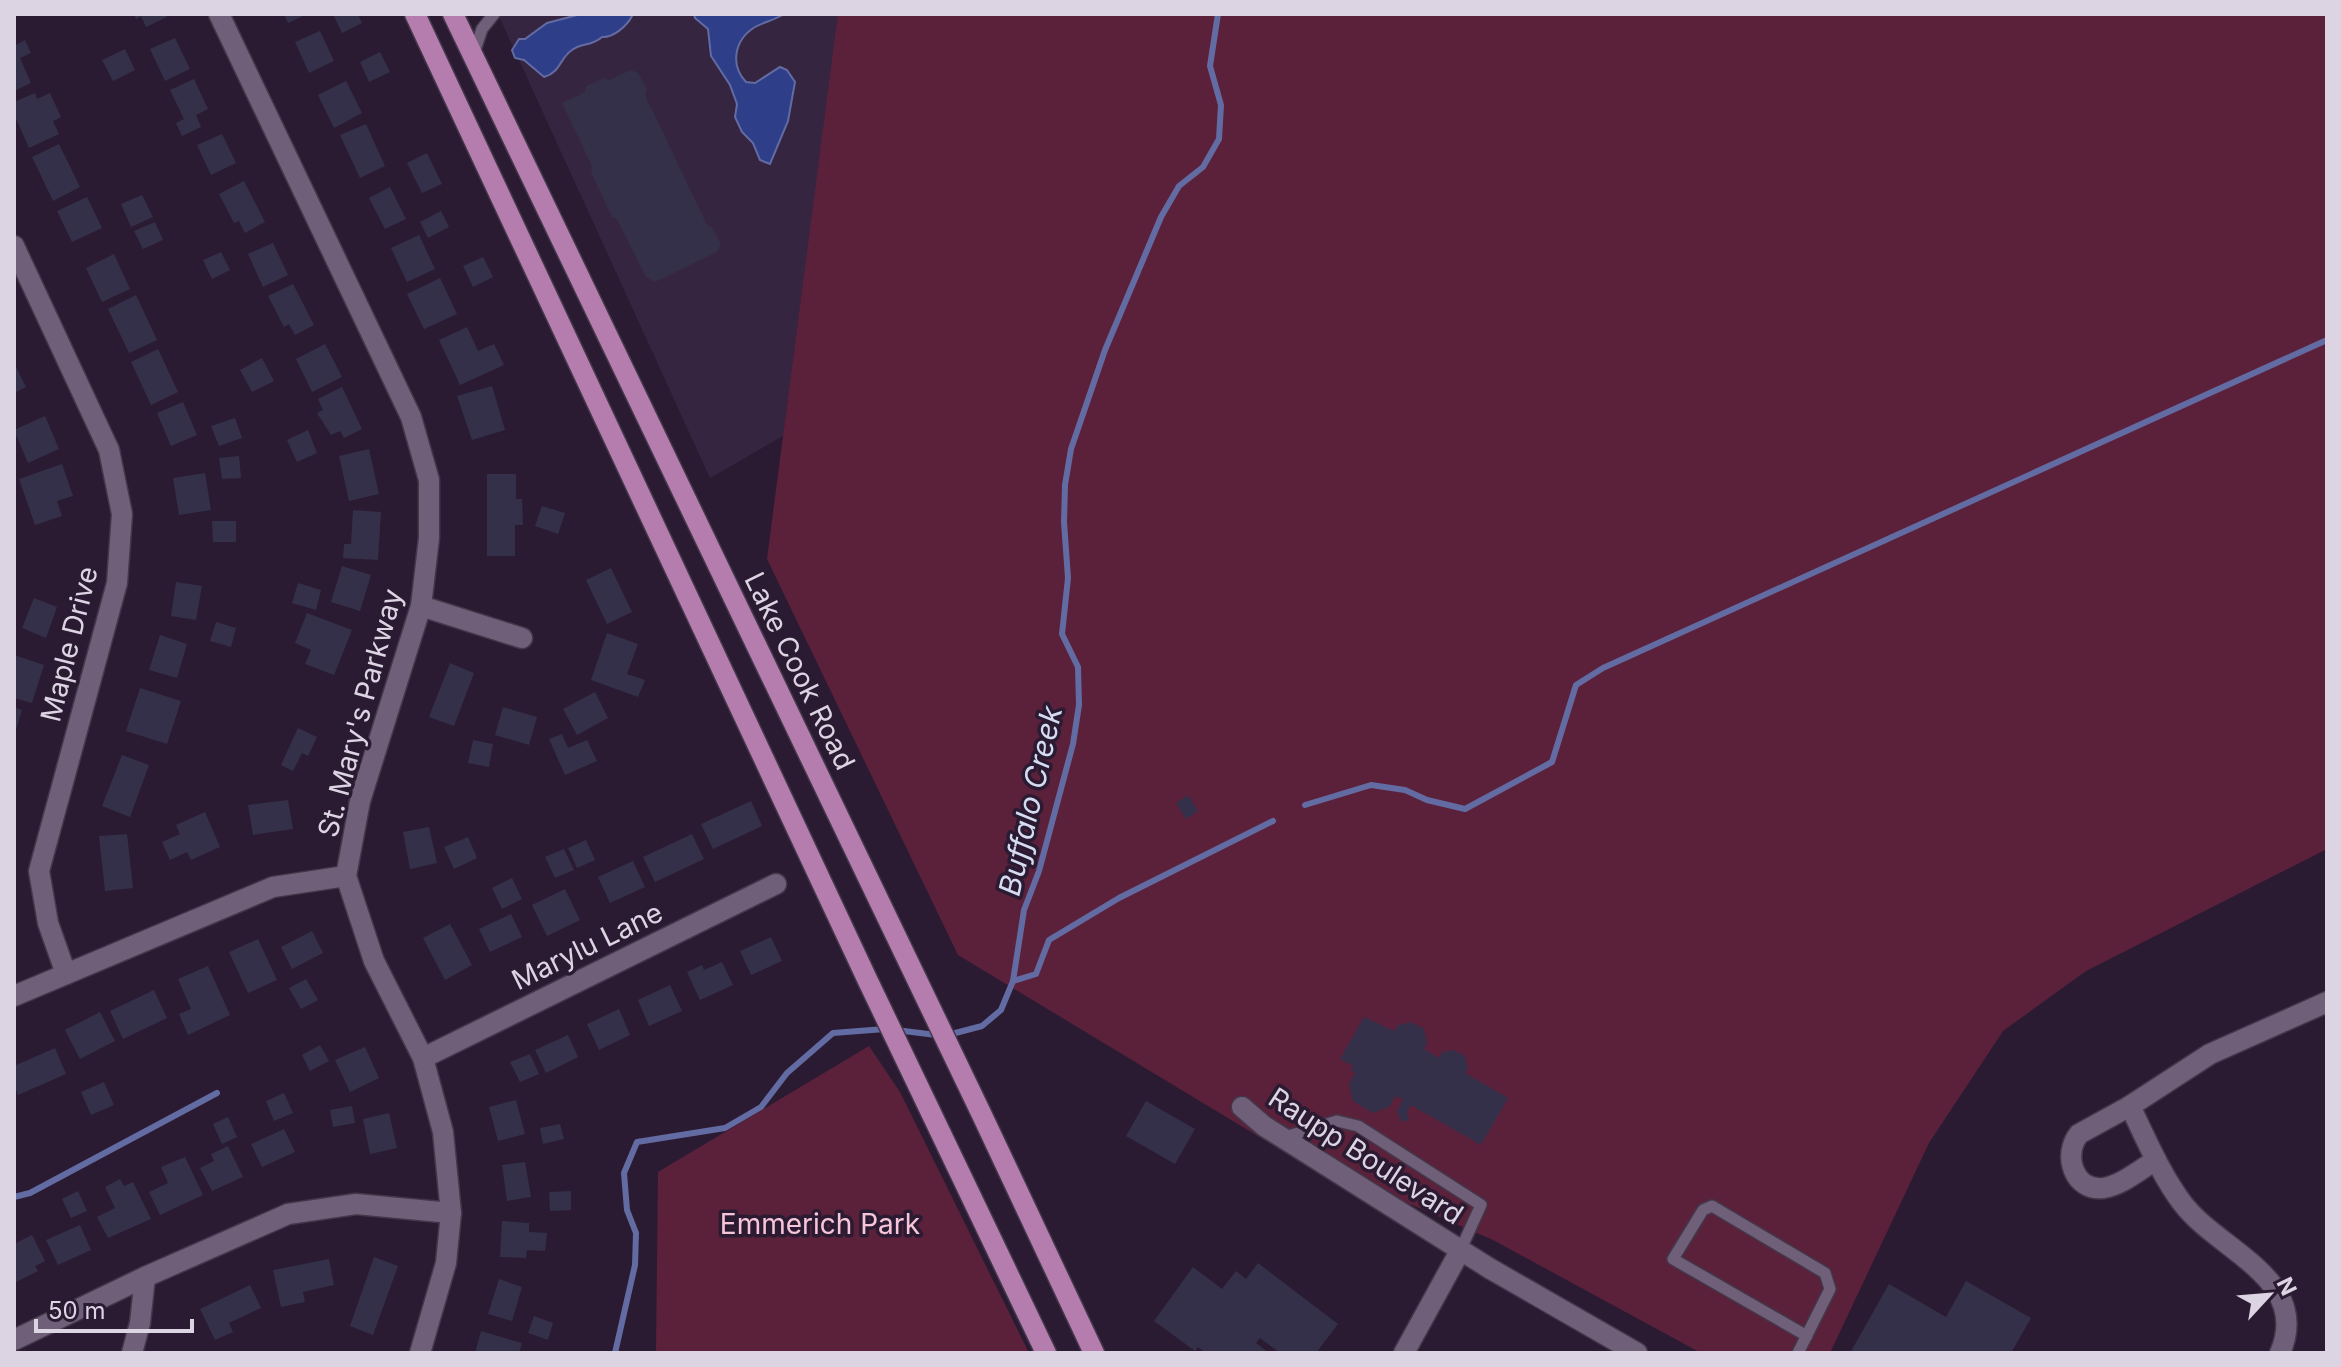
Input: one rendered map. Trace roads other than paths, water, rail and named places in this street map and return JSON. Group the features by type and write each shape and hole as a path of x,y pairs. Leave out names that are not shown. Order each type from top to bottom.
{"main road":[{"path":"415,14 867,979 1046,1353"},
{"name":"Lake Cook Road","path":"453,14 1094,1353"}],"street":[{"name":"St. Mary's Parkway","path":"219,14 411,417 429,480 429,538 421,606 360,801 346,876 374,961 423,1058 443,1132 451,1213 446,1263 420,1353"},
{"name":"Maple Drive","path":"14,246 109,450 122,514 117,583 39,871 48,923 66,974"},
{"path":"421,606 522,638"},
{"path":"14,996 273,887 346,876"},
{"name":"Marylu Lane","path":"423,1058 776,884"},
{"path":"2156,1160 2112,1186 2102,1188 2086,1184 2074,1172 2069,1154 2079,1134 2130,1106 2210,1054 2327,1002"},
{"path":"2130,1106 2156,1160 2184,1205 2267,1277 2283,1301 2286,1322 2280,1353"},
{"name":"Raupp Boulevard","path":"1242,1107 1282,1138 1460,1251 1637,1353"},
{"path":"14,1340 145,1277 288,1214 356,1204 451,1213"},
{"name":"Raupp Boulevard","path":"1404,1353 1460,1251"},
{"path":"132,1353 140,1323 145,1277"}],"lane":[{"path":"473,57 482,29 494,14"},
{"path":"1282,1138 1337,1121 1358,1126 1481,1205 1460,1251"},
{"path":"1798,1353 1807,1336 1830,1289 1825,1273 1712,1206 1703,1210 1673,1259 1807,1336"}],"water":[{"path":"581,14 632,16 615,33 572,50 554,72 544,77 524,60 515,58 512,50 519,39 525,39 547,23"},
{"path":"694,14 784,14 748,32 739,46 736,61 746,82 755,83 780,67 787,70 795,82 788,121 770,164 760,160 753,143 742,132 735,117 737,104 730,85 711,56 708,29"}],"waterway":[{"name":"Buffalo Creek","path":"896,1030 944,1036 982,1026 1001,1010 1013,981 1024,910 1039,871 1073,744 1079,705 1078,667 1062,634 1068,578 1065,485 1071,449 1105,350 1161,217 1179,186 1203,167 1219,139 1221,105 1210,66 1218,14"},
{"path":"1305,805 1371,785 1405,790 1427,800 1465,809 1552,762 1576,685 1603,668 2327,340"},
{"path":"1013,981 1036,974 1049,940 1119,898 1273,821"},
{"name":"Buffalo Creek","path":"615,1353 635,1265 636,1233 627,1210 624,1173 637,1142 725,1128 761,1107 787,1073 833,1033 885,1029"},
{"path":"14,1197 30,1193 217,1093"}],"park label":[{"name":"Emmerich Park","path":"820,1224"}]}
